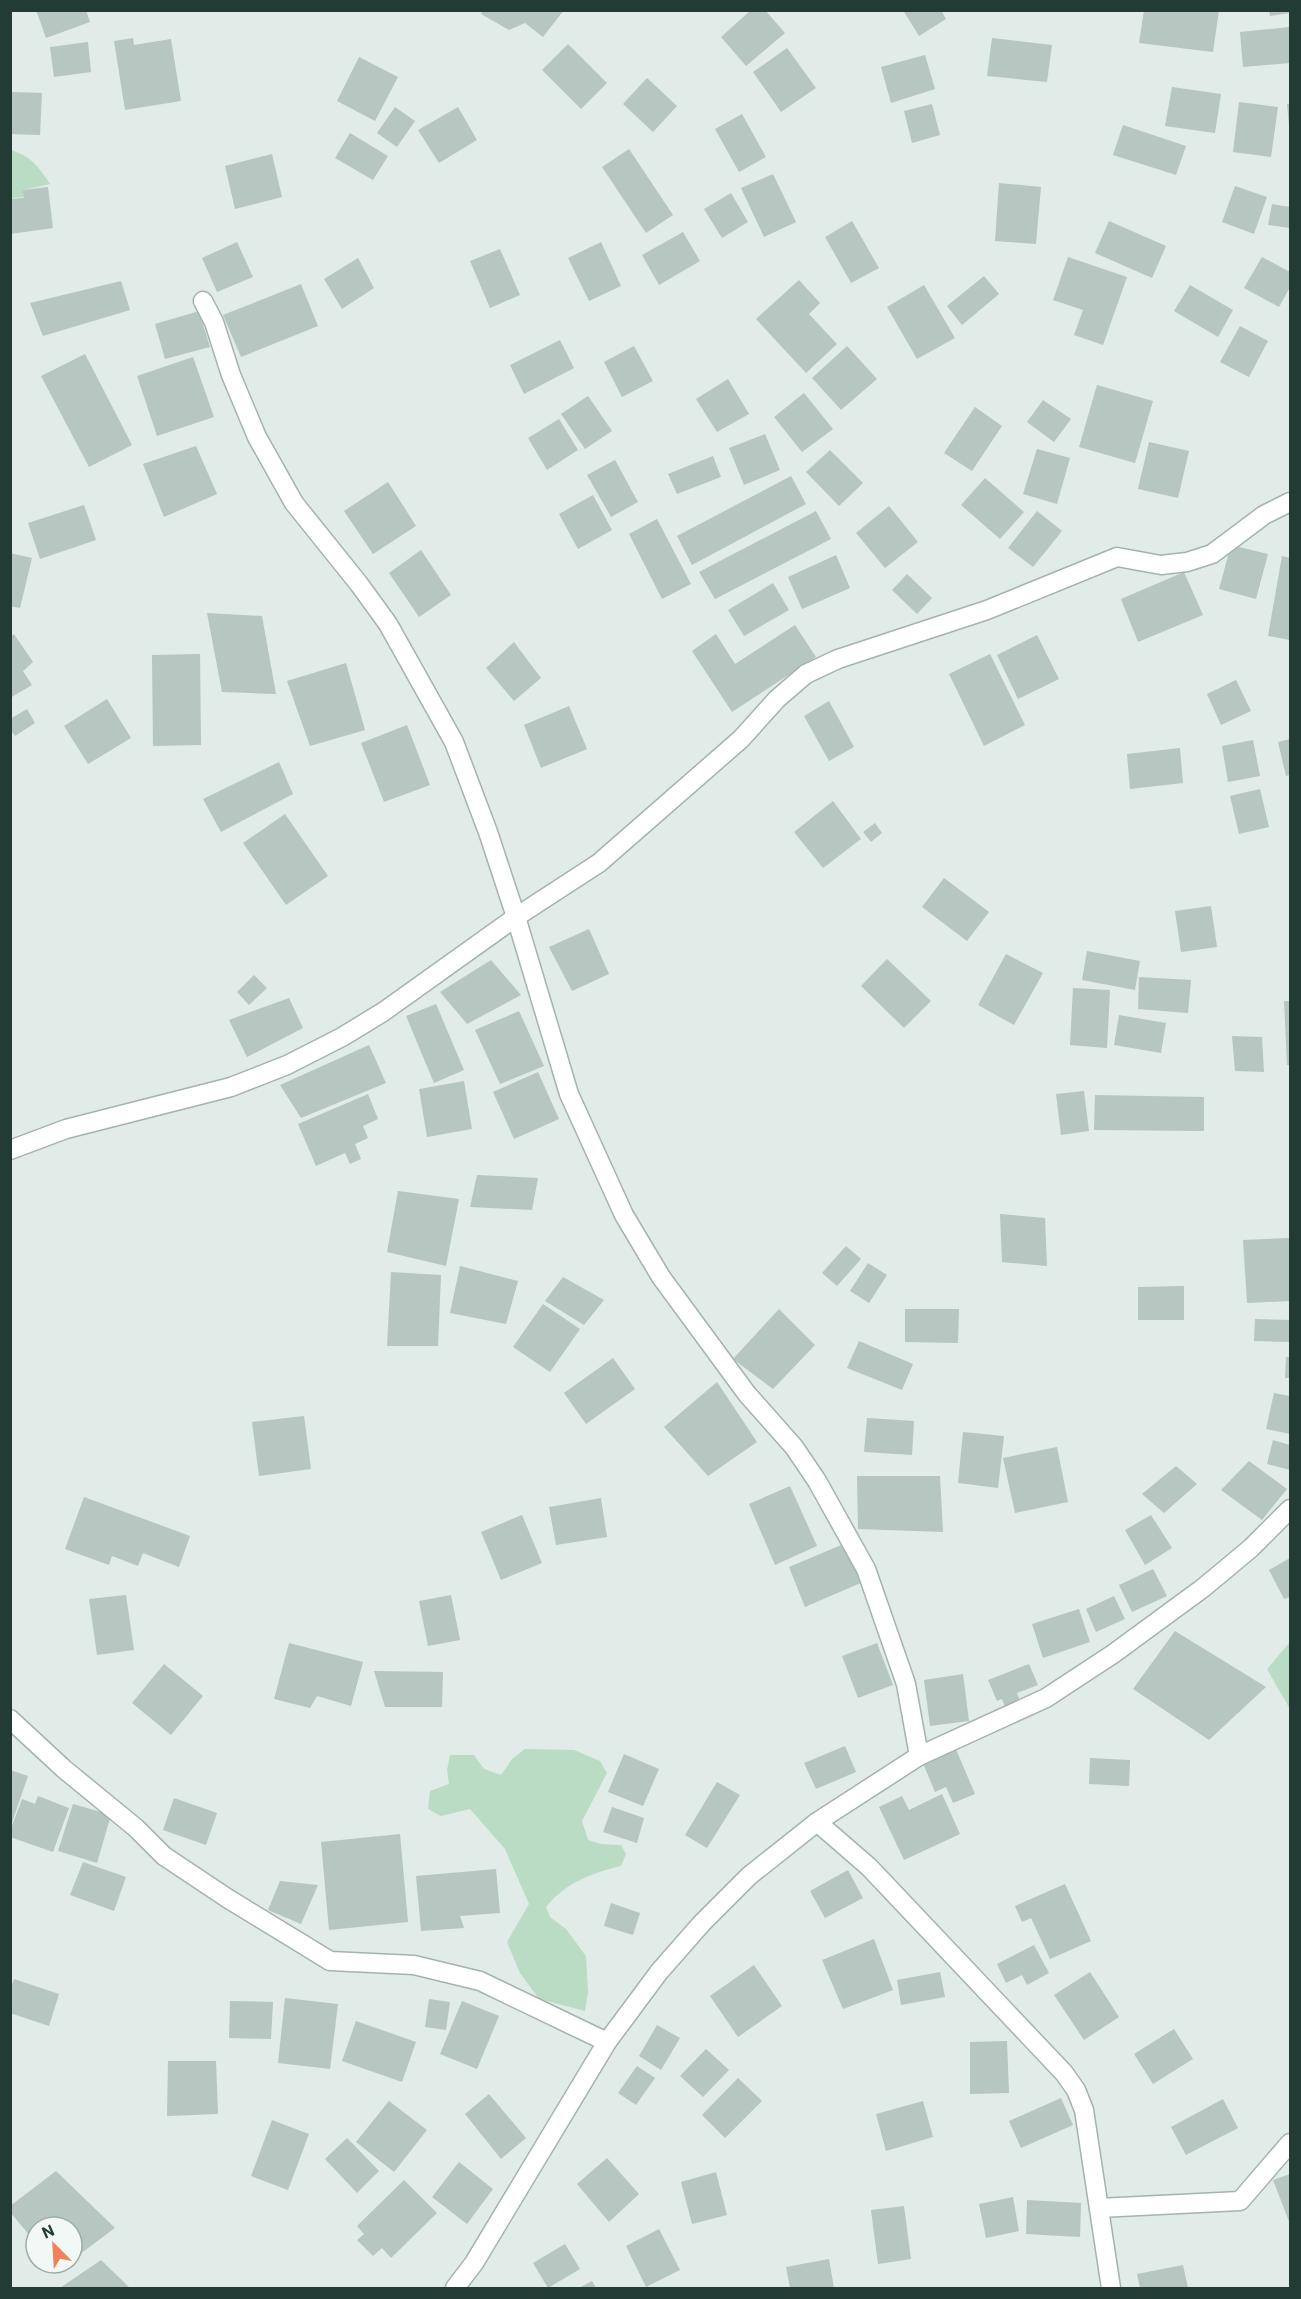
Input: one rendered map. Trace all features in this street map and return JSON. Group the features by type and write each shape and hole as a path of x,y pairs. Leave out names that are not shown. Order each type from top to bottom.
{"street":[{"path":"203,301 214,322 231,375 257,437 294,503 388,624 454,742 488,832 516,917 569,1094 624,1215 662,1277 747,1394 794,1447 817,1481 866,1569 906,1684 919,1756"},
{"path":"10,1150 66,1129 231,1087 287,1065 342,1037 383,1012 516,917 599,863 741,739 783,693 806,674 838,659 987,610 1117,557 1161,565 1187,562 1212,554 1264,515 1290,502"},
{"path":"455,2289 474,2263 607,2042 659,1972 725,1898 817,1822 919,1756 1046,1698 1113,1654 1203,1588 1251,1548 1290,1509"},
{"path":"10,1719 64,1769 136,1828 164,1856 227,1898 330,1961 414,1965 480,1981 607,2042"},
{"path":"817,1822 869,1868 1064,2073 1076,2090 1084,2110 1111,2289"},
{"path":"1099,2208 1240,2201 1290,2143"}],"green space":[{"path":"10,150 33,162 50,184 23,190 26,197 11,198"},
{"path":"1290,1642 1290,1709 1267,1669"},
{"path":"525,1749 574,1750 600,1761 607,1773 582,1821 588,1840 601,1844 621,1845 626,1854 621,1866 570,1885 546,1907 550,1917 566,1929 586,1956 588,1992 585,2011 539,1999 520,1973 507,1942 529,1904 505,1849 470,1809 441,1816 428,1809 430,1791 449,1784 447,1770 450,1755 474,1755 484,1769 501,1775 512,1759"}],"building":[{"path":"36,10 86,10 90,22 46,38"},
{"path":"483,10 564,10 543,37 525,23 509,30 481,14"},
{"path":"751,10 765,10 785,33 746,66 721,37"},
{"path":"903,10 941,10 946,19 919,36"},
{"path":"1144,10 1219,10 1213,52 1139,43"},
{"path":"1269,10 1290,10 1290,13 1270,16"},
{"path":"1290,27 1290,63 1243,67 1240,32"},
{"path":"133,38 134,45 171,39 181,101 125,110 114,41"},
{"path":"992,38 1052,45 1047,82 987,76"},
{"path":"88,42 91,72 54,77 50,47"},
{"path":"568,44 607,83 581,109 542,70"},
{"path":"787,48 816,88 781,112 753,72"},
{"path":"925,55 935,89 891,103 881,67"},
{"path":"359,57 398,77 375,121 337,101"},
{"path":"647,78 677,106 653,132 623,104"},
{"path":"1172,87 1221,94 1215,133 1165,126"},
{"path":"10,92 42,93 40,135 10,134"},
{"path":"1239,102 1278,107 1271,157 1233,152"},
{"path":"932,104 940,135 912,143 904,111"},
{"path":"1287,104 1290,104 1290,125 1289,125"},
{"path":"395,107 415,121 397,147 377,133"},
{"path":"458,107 477,140 439,163 418,130"},
{"path":"742,114 766,157 739,172 715,129"},
{"path":"1123,125 1186,146 1176,175 1113,155"},
{"path":"350,133 388,156 373,180 335,158"},
{"path":"629,149 673,215 646,233 602,167"},
{"path":"272,154 282,197 235,209 225,166"},
{"path":"773,174 796,222 764,237 741,188"},
{"path":"999,183 1041,187 1036,244 995,241"},
{"path":"1235,186 1267,197 1254,234 1222,222"},
{"path":"48,187 53,228 10,234 10,199 24,198 23,190"},
{"path":"731,193 748,222 722,238 704,209"},
{"path":"1272,204 1290,207 1290,228 1268,225"},
{"path":"852,221 879,268 851,283 825,237"},
{"path":"1109,221 1166,246 1152,278 1095,253"},
{"path":"683,232 700,261 659,285 642,255"},
{"path":"237,242 253,277 217,292 202,258"},
{"path":"601,242 621,286 589,301 568,258"},
{"path":"500,249 520,295 490,308 470,261"},
{"path":"1068,257 1127,277 1103,345 1074,335 1083,310 1053,300"},
{"path":"1262,257 1290,272 1290,287 1279,307 1244,288"},
{"path":"358,258 374,288 342,309 324,279"},
{"path":"984,276 999,294 962,325 947,306"},
{"path":"799,280 820,303 809,314 837,344 806,373 756,319"},
{"path":"121,281 130,310 43,336 30,303"},
{"path":"301,284 318,326 241,357 223,315"},
{"path":"924,285 955,338 917,359 887,307"},
{"path":"1190,285 1233,310 1218,337 1174,311"},
{"path":"199,311 210,347 165,359 155,324"},
{"path":"1240,326 1268,341 1249,377 1220,362"},
{"path":"560,340 574,368 524,394 510,365"},
{"path":"634,346 653,381 622,397 604,362"},
{"path":"847,346 877,379 841,410 812,378"},
{"path":"85,354 132,445 89,467 41,376"},
{"path":"193,357 214,417 157,436 137,376"},
{"path":"728,379 749,414 717,432 696,399"},
{"path":"1097,385 1153,401 1135,463 1079,447"},
{"path":"804,393 833,429 802,452 774,417"},
{"path":"588,396 612,431 585,449 561,414"},
{"path":"1043,400 1071,419 1054,442 1027,422"},
{"path":"975,407 1002,426 972,471 944,453"},
{"path":"559,419 578,450 547,470 528,438"},
{"path":"765,434 780,470 744,485 729,448"},
{"path":"1149,442 1189,451 1178,498 1138,489"},
{"path":"196,446 217,494 164,517 143,464"},
{"path":"1037,449 1070,458 1057,504 1023,494"},
{"path":"830,450 863,483 839,506 806,472"},
{"path":"713,456 721,477 677,494 668,474"},
{"path":"615,460 638,502 611,517 587,475"},
{"path":"791,476 806,504 692,565 677,536"},
{"path":"985,478 1024,512 1000,539 961,505"},
{"path":"388,482 416,526 373,554 344,511"},
{"path":"593,495 612,530 578,549 559,514"},
{"path":"84,505 96,540 40,559 28,523"},
{"path":"889,506 918,542 885,568 856,533"},
{"path":"816,511 831,539 715,599 699,572"},
{"path":"1037,511 1062,531 1033,567 1008,548"},
{"path":"657,519 691,584 662,599 629,534"},
{"path":"1231,545 1268,554 1256,599 1219,589"},
{"path":"421,550 451,595 419,617 389,573"},
{"path":"10,553 32,558 20,608 10,606"},
{"path":"836,555 850,588 802,609 788,577"},
{"path":"1282,556 1290,558 1290,640 1268,636"},
{"path":"1184,572 1203,615 1138,642 1121,599"},
{"path":"907,574 932,598 917,614 892,590"},
{"path":"773,583 789,610 744,636 728,610"},
{"path":"207,613 262,616 276,694 222,692"},
{"path":"795,625 816,657 732,712 692,651 716,634 735,664"},
{"path":"14,634 33,662 23,671 32,685 10,698 10,637"},
{"path":"1037,635 1059,679 1018,699 997,655"},
{"path":"514,642 541,678 514,701 486,668"},
{"path":"200,654 201,745 153,746 152,655"},
{"path":"990,654 1025,725 984,746 949,674"},
{"path":"346,663 365,730 310,746 287,681"},
{"path":"1236,680 1251,711 1221,725 1207,694"},
{"path":"107,699 131,738 88,764 64,726"},
{"path":"829,701 854,747 829,761 804,716"},
{"path":"569,706 587,749 541,768 524,725"},
{"path":"27,709 35,723 15,736 10,729 10,719"},
{"path":"407,725 430,785 384,802 361,743"},
{"path":"1290,739 1290,775 1286,776 1278,742"},
{"path":"1253,740 1260,776 1228,782 1222,746"},
{"path":"1180,748 1183,783 1130,789 1127,754"},
{"path":"279,762 293,794 221,832 203,799"},
{"path":"1260,789 1269,827 1239,834 1230,796"},
{"path":"833,801 861,839 823,868 794,832"},
{"path":"285,814 328,876 286,905 243,843"},
{"path":"875,823 882,833 871,842 863,832"},
{"path":"944,878 989,912 967,941 922,907"},
{"path":"1211,906 1217,947 1181,952 1175,911"},
{"path":"589,929 609,974 572,991 549,947"},
{"path":"1087,951 1140,961 1135,990 1082,980"},
{"path":"1006,954 1043,973 1014,1025 978,1005"},
{"path":"887,959 931,1001 904,1028 861,986"},
{"path":"491,960 521,995 467,1024 440,992"},
{"path":"254,975 267,988 249,1005 237,992"},
{"path":"1139,977 1191,980 1188,1013 1138,1009"},
{"path":"1073,988 1110,990 1107,1048 1070,1045"},
{"path":"289,998 303,1028 247,1057 229,1020"},
{"path":"1284,1001 1290,1001 1290,1065 1287,1065"},
{"path":"436,1004 464,1070 434,1083 406,1016"},
{"path":"519,1011 544,1066 500,1084 475,1030"},
{"path":"1119,1015 1166,1023 1161,1053 1114,1045"},
{"path":"1232,1036 1262,1037 1264,1072 1235,1071"},
{"path":"369,1045 386,1083 301,1118 280,1085"},
{"path":"538,1072 559,1119 514,1139 493,1092"},
{"path":"464,1081 472,1129 427,1137 419,1089"},
{"path":"1084,1091 1089,1131 1061,1135 1056,1094"},
{"path":"368,1094 378,1119 363,1126 368,1138 355,1144 361,1159 350,1164 345,1153 316,1166 298,1124"},
{"path":"1095,1095 1204,1097 1204,1131 1094,1130"},
{"path":"477,1175 538,1178 532,1210 470,1207"},
{"path":"398,1191 459,1199 446,1266 387,1252"},
{"path":"1000,1214 1045,1218 1047,1266 1002,1262"},
{"path":"1289,1238 1290,1301 1247,1303 1243,1240"},
{"path":"846,1246 861,1259 837,1286 822,1273"},
{"path":"868,1263 887,1275 869,1303 850,1291"},
{"path":"460,1266 518,1281 506,1324 450,1313"},
{"path":"391,1272 441,1275 438,1346 387,1346"},
{"path":"563,1277 604,1300 584,1325 545,1301"},
{"path":"1184,1286 1184,1320 1138,1320 1138,1287"},
{"path":"543,1304 580,1329 550,1372 513,1347"},
{"path":"779,1309 815,1345 773,1389 733,1359"},
{"path":"905,1309 959,1309 958,1343 905,1342"},
{"path":"1255,1319 1290,1320 1290,1342 1254,1341"},
{"path":"859,1341 913,1364 902,1390 847,1368"},
{"path":"1286,1357 1290,1357 1290,1378 1285,1378"},
{"path":"613,1358 635,1389 586,1424 564,1393"},
{"path":"717,1382 757,1442 708,1476 664,1427"},
{"path":"1274,1393 1290,1396 1290,1434 1266,1429"},
{"path":"304,1416 311,1469 259,1476 252,1422"},
{"path":"867,1418 914,1421 912,1455 864,1452"},
{"path":"963,1432 1004,1436 998,1488 958,1483"},
{"path":"1273,1440 1290,1445 1290,1470 1267,1464"},
{"path":"1057,1447 1068,1502 1015,1513 1003,1458"},
{"path":"1249,1461 1287,1489 1262,1520 1221,1490"},
{"path":"1176,1466 1197,1484 1164,1513 1142,1494"},
{"path":"857,1476 940,1476 943,1532 858,1529"},
{"path":"790,1486 817,1546 775,1565 749,1504"},
{"path":"84,1497 190,1536 179,1567 143,1553 138,1566 112,1556 109,1565 65,1549"},
{"path":"601,1498 607,1537 556,1545 549,1507"},
{"path":"522,1515 542,1563 501,1580 481,1532"},
{"path":"1151,1515 1172,1548 1145,1565 1125,1530"},
{"path":"846,1543 863,1582 805,1607 789,1567"},
{"path":"1290,1558 1290,1597 1284,1599 1269,1570"},
{"path":"1153,1569 1167,1596 1132,1612 1119,1585"},
{"path":"126,1595 134,1650 97,1655 89,1599"},
{"path":"451,1595 460,1640 428,1646 419,1601"},
{"path":"1114,1596 1125,1619 1096,1632 1086,1609"},
{"path":"1079,1609 1090,1642 1043,1658 1032,1624"},
{"path":"1175,1631 1266,1687 1209,1740 1133,1689"},
{"path":"289,1643 363,1662 351,1706 317,1696 310,1708 274,1699"},
{"path":"877,1643 893,1685 858,1698 842,1656"},
{"path":"164,1664 203,1696 171,1735 132,1703"},
{"path":"1029,1664 1038,1685 1017,1693 1020,1701 1005,1707 1002,1699 997,1701 988,1680"},
{"path":"374,1671 443,1672 442,1707 385,1707"},
{"path":"963,1674 969,1721 930,1726 924,1680"},
{"path":"845,1746 856,1772 816,1789 804,1763"},
{"path":"955,1747 975,1794 953,1803 946,1787 935,1792 922,1761"},
{"path":"624,1754 659,1769 643,1806 608,1792"},
{"path":"1090,1758 1130,1760 1129,1786 1089,1784"},
{"path":"10,1770 28,1776 11,1825 10,1824"},
{"path":"717,1782 740,1795 707,1848 685,1835"},
{"path":"942,1794 960,1834 904,1860 879,1807 902,1796 909,1810"},
{"path":"38,1796 69,1808 53,1852 10,1837 10,1831 22,1799 35,1804"},
{"path":"174,1798 217,1813 206,1845 163,1830"},
{"path":"73,1804 111,1815 97,1863 58,1851"},
{"path":"612,1807 644,1818 637,1843 603,1832"},
{"path":"400,1834 408,1922 329,1930 321,1842"},
{"path":"83,1862 126,1877 114,1911 70,1895"},
{"path":"496,1869 500,1913 460,1916 464,1928 421,1931 416,1876"},
{"path":"848,1870 863,1898 825,1918 810,1891"},
{"path":"280,1881 318,1885 301,1924 268,1910"},
{"path":"1065,1884 1091,1941 1050,1959 1031,1918 1022,1922 1015,1906"},
{"path":"611,1903 640,1913 633,1935 604,1926"},
{"path":"874,1939 893,1990 843,2009 822,1960"},
{"path":"1034,1945 1049,1973 1027,1985 1022,1975 1006,1983 997,1964"},
{"path":"754,1965 782,2006 738,2037 710,1996"},
{"path":"940,1972 945,1997 901,2005 897,1980"},
{"path":"1090,1972 1119,2017 1084,2040 1054,1995"},
{"path":"14,1979 59,1994 49,2026 10,2013 10,1990"},
{"path":"285,1998 338,2004 330,2069 278,2063"},
{"path":"429,1999 450,2002 446,2030 425,2027"},
{"path":"230,2001 273,2002 271,2039 229,2038"},
{"path":"462,2001 499,2016 477,2069 440,2054"},
{"path":"356,2021 416,2042 402,2082 342,2061"},
{"path":"657,2025 680,2038 661,2070 639,2056"},
{"path":"1174,2029 1193,2059 1153,2084 1134,2054"},
{"path":"1007,2041 1009,2093 970,2094 970,2042"},
{"path":"706,2049 729,2070 703,2097 680,2076"},
{"path":"168,2061 216,2061 218,2114 167,2116"},
{"path":"637,2066 655,2078 636,2105 618,2093"},
{"path":"738,2078 762,2101 725,2138 702,2115"},
{"path":"489,2094 526,2138 501,2159 465,2114"},
{"path":"1061,2098 1073,2125 1021,2148 1009,2121"},
{"path":"1223,2099 1238,2128 1186,2155 1171,2127"},
{"path":"389,2101 427,2130 394,2172 356,2142"},
{"path":"923,2101 933,2137 886,2151 876,2114"},
{"path":"272,2120 309,2134 288,2190 251,2176"},
{"path":"347,2138 379,2171 357,2193 325,2159"},
{"path":"607,2158 639,2194 609,2222 577,2184"},
{"path":"459,2162 493,2189 467,2224 432,2197"},
{"path":"56,2171 115,2228 84,2251 84,2215 24,2215 24,2229 10,2212 10,2206"},
{"path":"716,2172 727,2215 692,2224 681,2182"},
{"path":"1290,2174 1290,2224 1273,2180"},
{"path":"404,2180 437,2213 391,2258 382,2248 373,2256 357,2240 364,2234 357,2226"},
{"path":"1013,2197 1019,2231 986,2238 979,2204"},
{"path":"1027,2200 1081,2203 1080,2237 1026,2234"},
{"path":"904,2206 911,2259 878,2264 871,2210"},
{"path":"659,2229 680,2270 646,2287 626,2246"},
{"path":"565,2244 580,2269 548,2288 533,2263"},
{"path":"829,2259 834,2288 790,2288 786,2267"},
{"path":"101,2260 130,2288 60,2288 79,2275 84,2275 84,2272"},
{"path":"1183,2265 1188,2288 1140,2288 1137,2274"},
{"path":"592,2281 596,2288 579,2288"}]}
